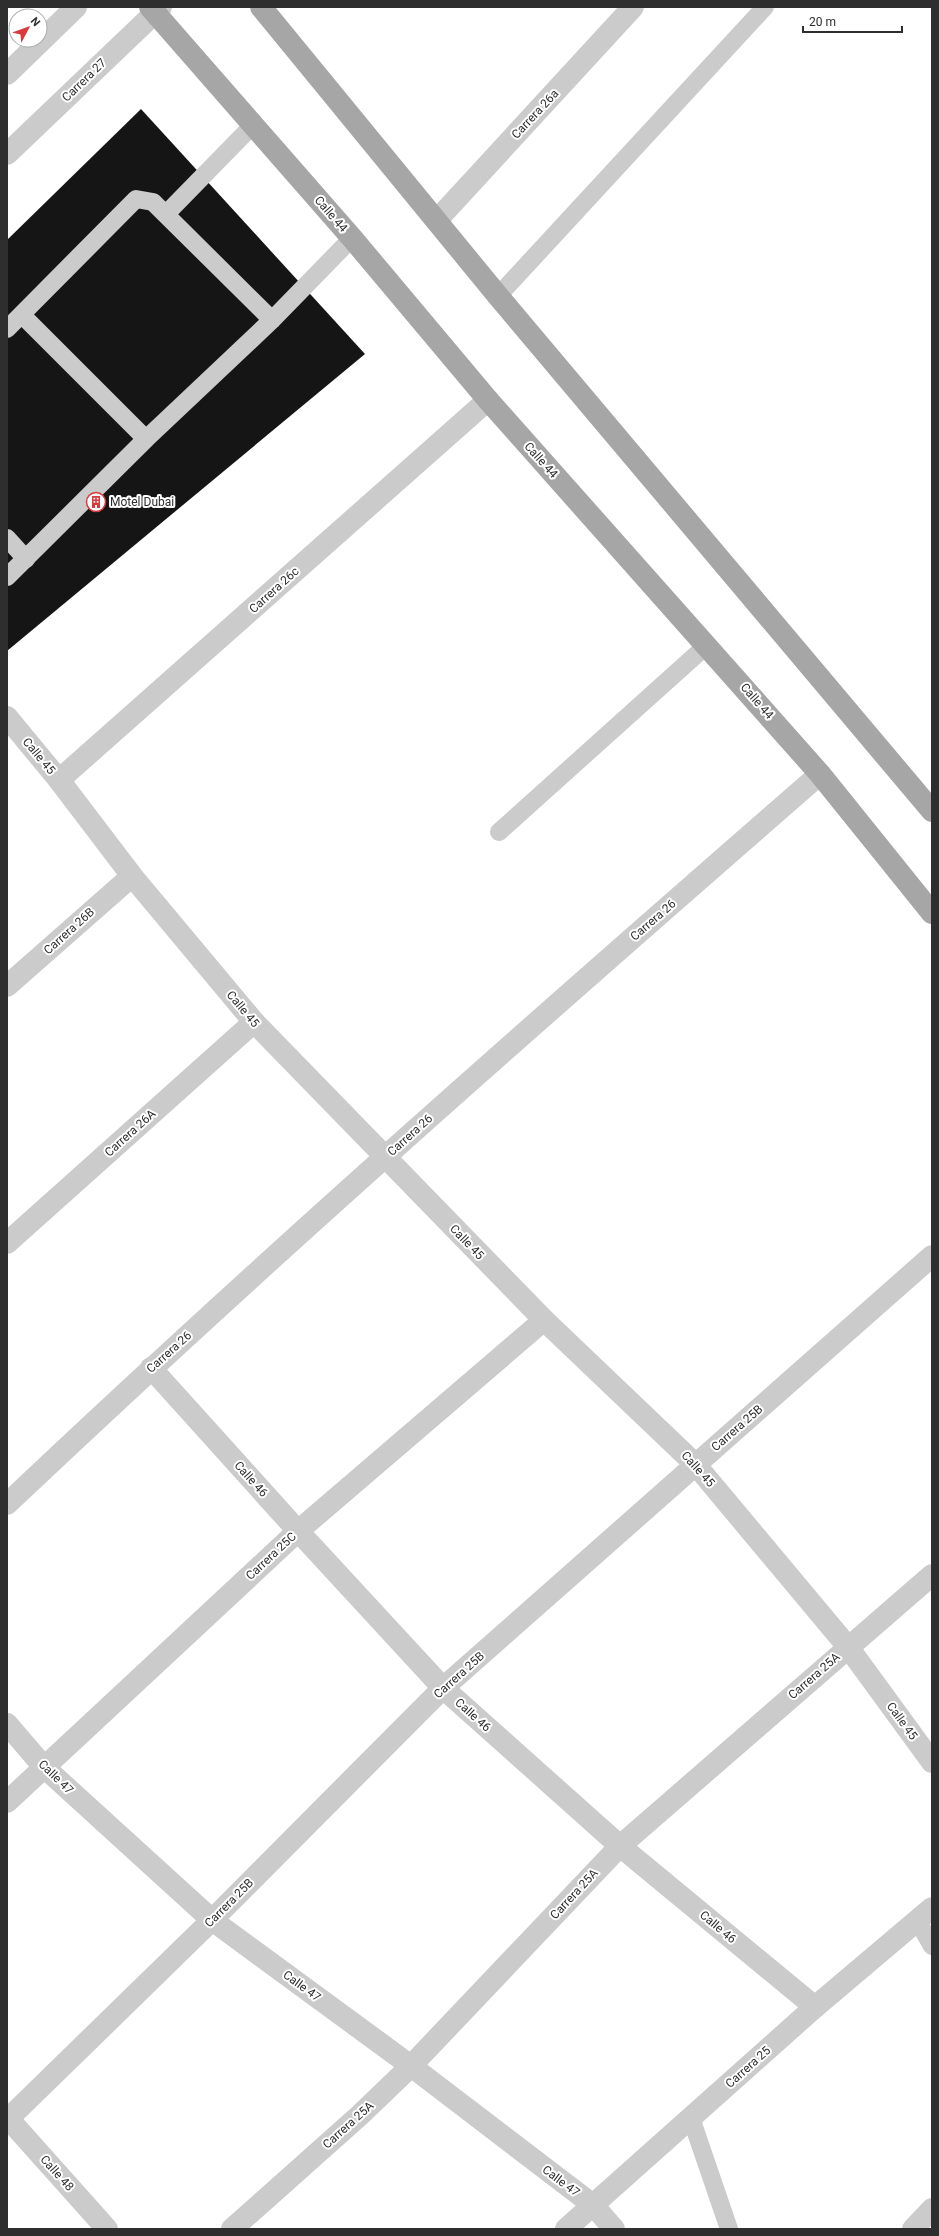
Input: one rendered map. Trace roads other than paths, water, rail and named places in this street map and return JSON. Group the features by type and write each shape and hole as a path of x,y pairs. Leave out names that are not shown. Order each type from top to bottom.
{"main road":[{"path":"261,7 498,296 932,811"},
{"name":"Calle 44","path":"155,9 253,125 352,238 488,400 820,774 932,913"}],"street":[{"path":"7,74 76,7"},
{"name":"Carrera 26a","path":"437,220 633,7"},
{"name":"Carrera 27","path":"7,154 155,9"},
{"name":"Carrera 26c","path":"59,780 488,400"},
{"name":"Calle 45","path":"8,721 59,780 132,876 254,1022 544,1320 695,1464 848,1647 932,1762"},
{"name":"Carrera 26","path":"7,1504 151,1368 525,1032 820,774"},
{"name":"Carrera 26B","path":"7,986 132,876"},
{"name":"Carrera 26A","path":"7,1243 254,1022"},
{"name":"Carrera 25B","path":"7,2118 212,1920 443,1688 932,1256"},
{"name":"Carrera 25C","path":"7,1802 298,1532 544,1320"},
{"name":"Calle 46","path":"151,1368 298,1532 443,1688 620,1846 815,2007"},
{"name":"Carrera 25A","path":"232,2229 360,2115 411,2066 620,1846 932,1575"},
{"name":"Calle 47","path":"7,1724 44,1767 212,1920 411,2066 593,2205 614,2229"},
{"name":"Carrera 25","path":"566,2229 815,2007 924,1914"},
{"name":"Calle 48","path":"7,2118 107,2229"},
{"path":"914,2229 932,2209"}],"lane":[{"path":"498,296 765,7"},
{"path":"166,214 253,125"},
{"path":"7,329 136,198 153,202 272,320"},
{"path":"7,577 146,439 272,320 352,238"},
{"path":"22,315 146,439"},
{"path":"7,538 26,559"},
{"path":"498,832 707,645"},
{"path":"924,1914 932,1946"},
{"path":"691,2118 729,2229"}],"place":[{"name":"Motel Dubai","path":"96,502"}]}
